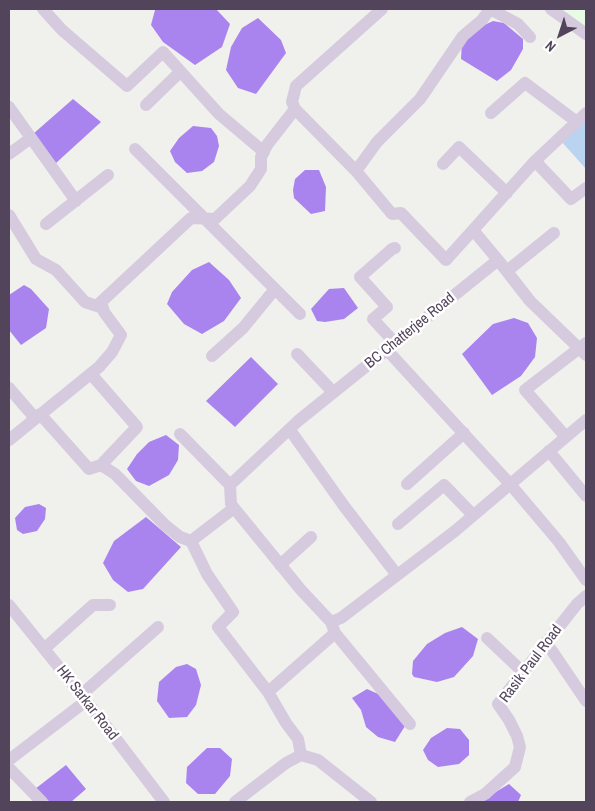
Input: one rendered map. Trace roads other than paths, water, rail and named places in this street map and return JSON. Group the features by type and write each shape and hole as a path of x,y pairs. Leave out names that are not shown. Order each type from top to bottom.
{"street":[{"path":"43,9 62,30 127,86 163,52 219,114 264,152"},
{"path":"382,9 296,86 292,102 295,109 356,171 392,214 402,213 446,260 535,161 582,117 526,83 491,113"},
{"path":"356,171 377,142 420,99 463,36 482,20 490,9 518,24 530,37"},
{"path":"551,9 586,34"},
{"path":"146,105 180,72"},
{"path":"9,107 76,201"},
{"path":"9,440 91,374 112,352 121,335 104,312 101,302 191,218 215,218 250,186 261,169 261,157 267,145 295,109"},
{"path":"9,154 30,138"},
{"path":"443,164 459,147 507,193"},
{"path":"135,149 300,314"},
{"path":"535,161 571,199 586,188"},
{"path":"46,224 108,175"},
{"path":"9,214 36,259 56,270 85,302 102,308"},
{"path":"473,230 530,301 584,349 525,390 566,437"},
{"path":"507,271 554,233"},
{"path":"395,248 360,277 387,307 373,319 391,347 559,542 586,580"},
{"name":"BC Chatterjee Road","path":"230,485 298,421 498,260"},
{"path":"212,356 243,328 275,289"},
{"path":"298,354 333,392"},
{"path":"9,388 89,469 101,465 137,427 91,374"},
{"path":"268,692 341,618 473,515 586,420"},
{"path":"290,430 344,506 397,575"},
{"path":"407,484 464,433"},
{"path":"180,434 230,485 231,504 234,508 410,724"},
{"path":"549,451 586,496"},
{"path":"101,465 115,474 165,525 180,537 191,541 207,574 233,612 218,627 268,692 298,739 301,755"},
{"path":"398,524 444,484 473,515"},
{"path":"191,541 234,508"},
{"path":"280,565 311,537"},
{"name":"Rasik Paul Road","path":"470,802 485,794 514,768 520,747 509,720 498,704 524,673 546,642 577,604 586,596"},
{"path":"44,649 92,604 110,606"},
{"name":"HK Sarkar Road","path":"9,605 164,802"},
{"path":"9,760 84,698 158,627"},
{"path":"487,638 524,673"},
{"path":"546,642 586,701"},
{"path":"235,802 286,762 301,755 318,760 371,802"},
{"path":"9,768 42,802"}]}
